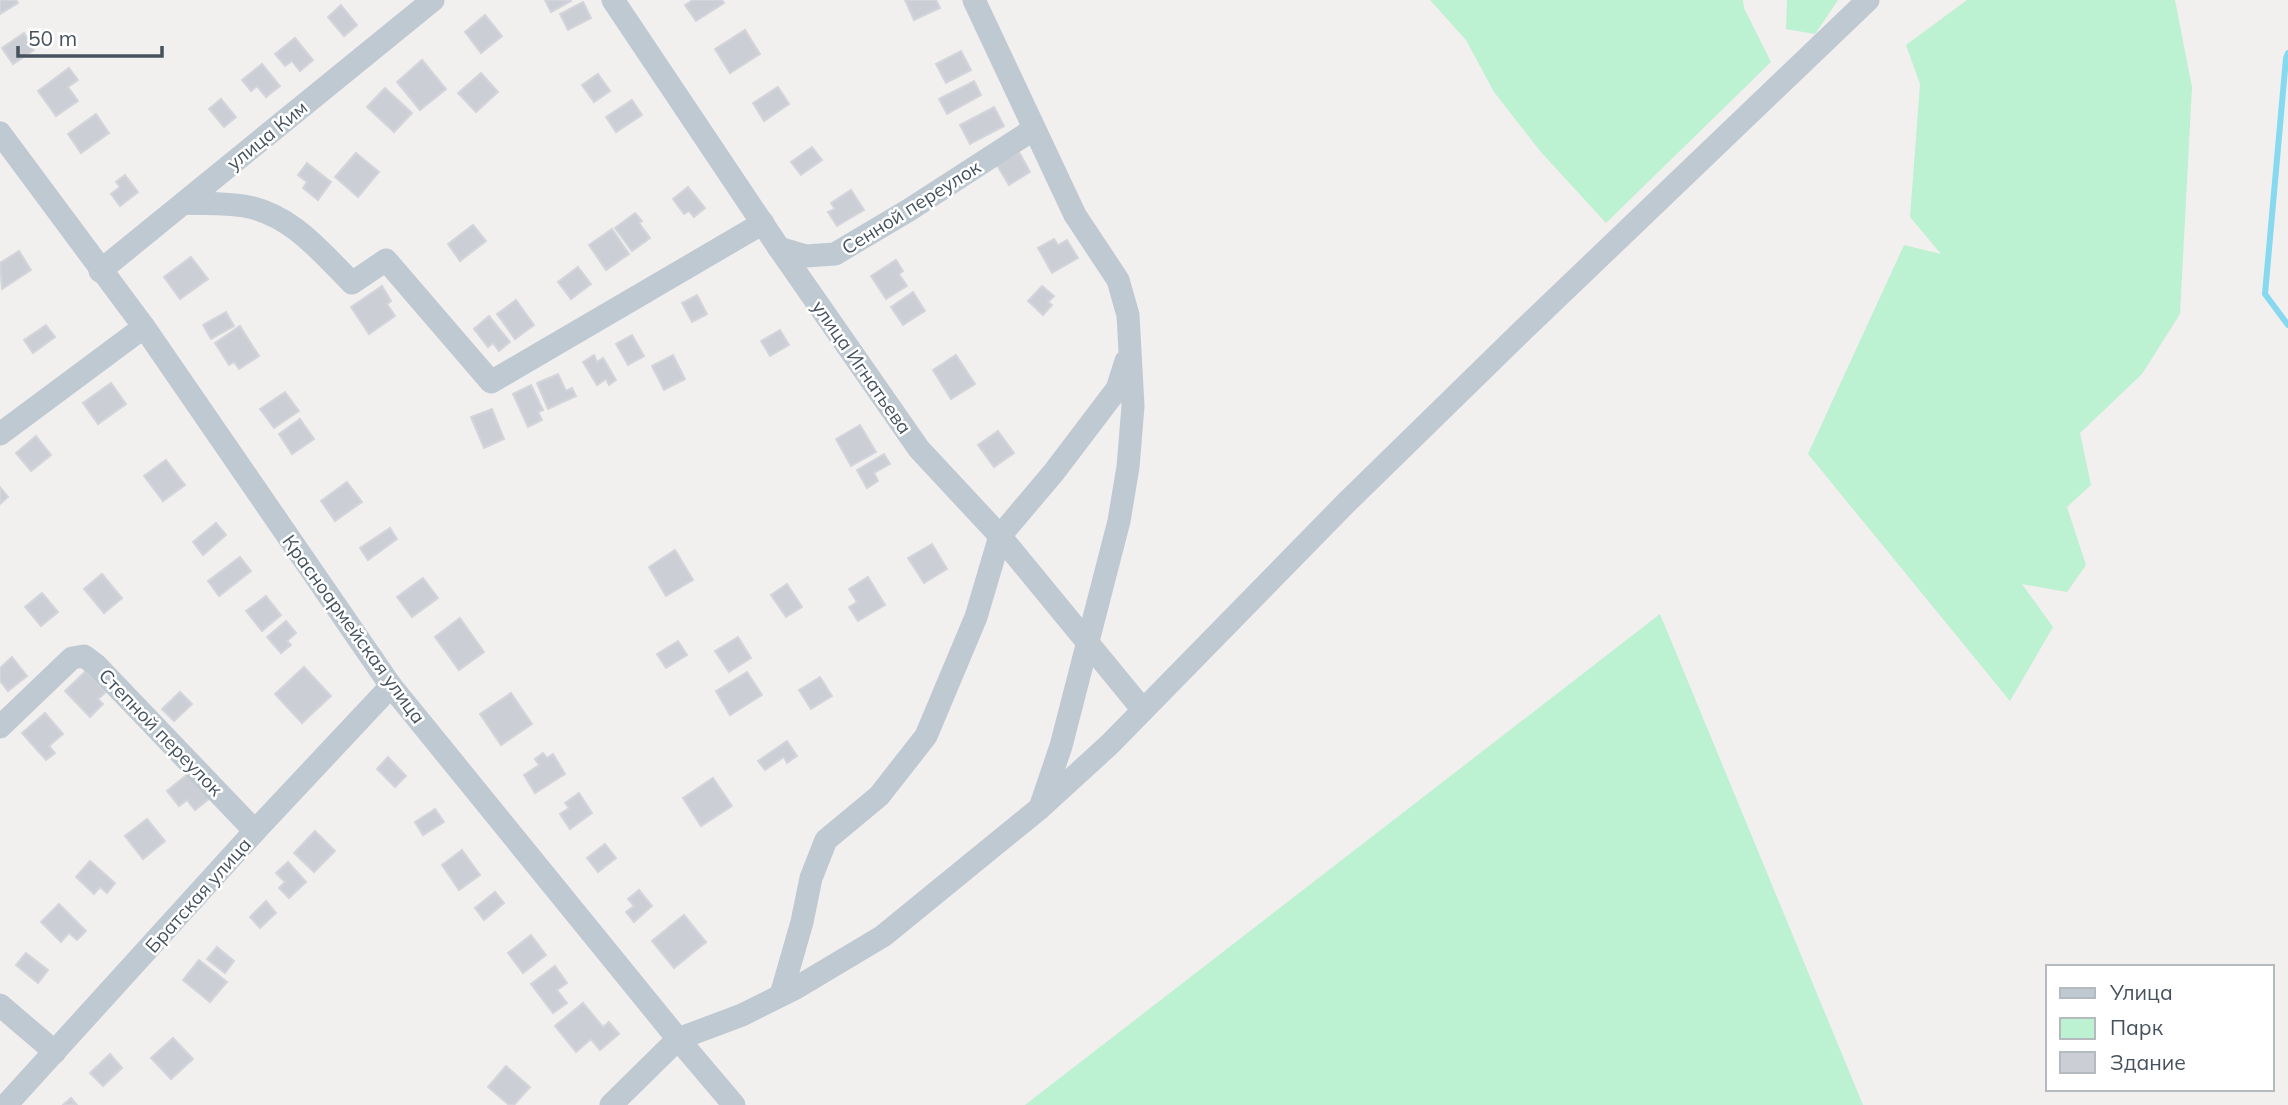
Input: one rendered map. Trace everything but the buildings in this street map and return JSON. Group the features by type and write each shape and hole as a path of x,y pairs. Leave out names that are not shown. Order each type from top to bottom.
{"street":[{"name":"улица Ким","path":"100,271 433,0"},
{"name":"улица Игнатьева","path":"613,0 779,248 919,449 1000,536 1143,710"},
{"path":"974,0 1075,215 1118,280 1128,315 1133,406 1128,467 1119,521 1061,746 1040,808"},
{"path":"611,1105 678,1039 742,1015 883,936 1040,808 1143,710 1413,438 1868,0"},
{"name":"Сенной переулок","path":"779,248 806,256 835,254 909,210 1034,129"},
{"name":"Красноармейская улица","path":"0,133 144,327 391,686 734,1105"},
{"path":"184,203 244,206 288,222 352,284 386,260 491,382 763,223"},
{"path":"0,434 144,327"},
{"path":"781,995 802,922 811,878 827,840 879,796 926,736 976,618 1000,536 1054,472 1117,389 1130,352"},
{"name":"Степной переулок","path":"0,727 72,658 84,656 114,683 255,831"},
{"name":"Братская улица","path":"6,1105 391,686"},
{"path":"0,1005 55,1052"}],"green space":[{"path":"1430,0 1743,0 1744,8 1771,62 1606,223 1540,151 1494,92 1466,40"},
{"path":"1787,0 1838,0 1815,34 1786,29"},
{"path":"1967,0 2175,0 2192,87 2180,314 2142,374 2080,433 2091,485 2067,507 2086,565 2067,592 2022,584 2053,627 2010,701 1808,454 1904,245 1941,254 1910,217 1920,84 1906,45"},
{"path":"1660,614 1863,1105 1025,1105"}],"waterway":[{"path":"2288,53 2265,294 2288,325"}]}
